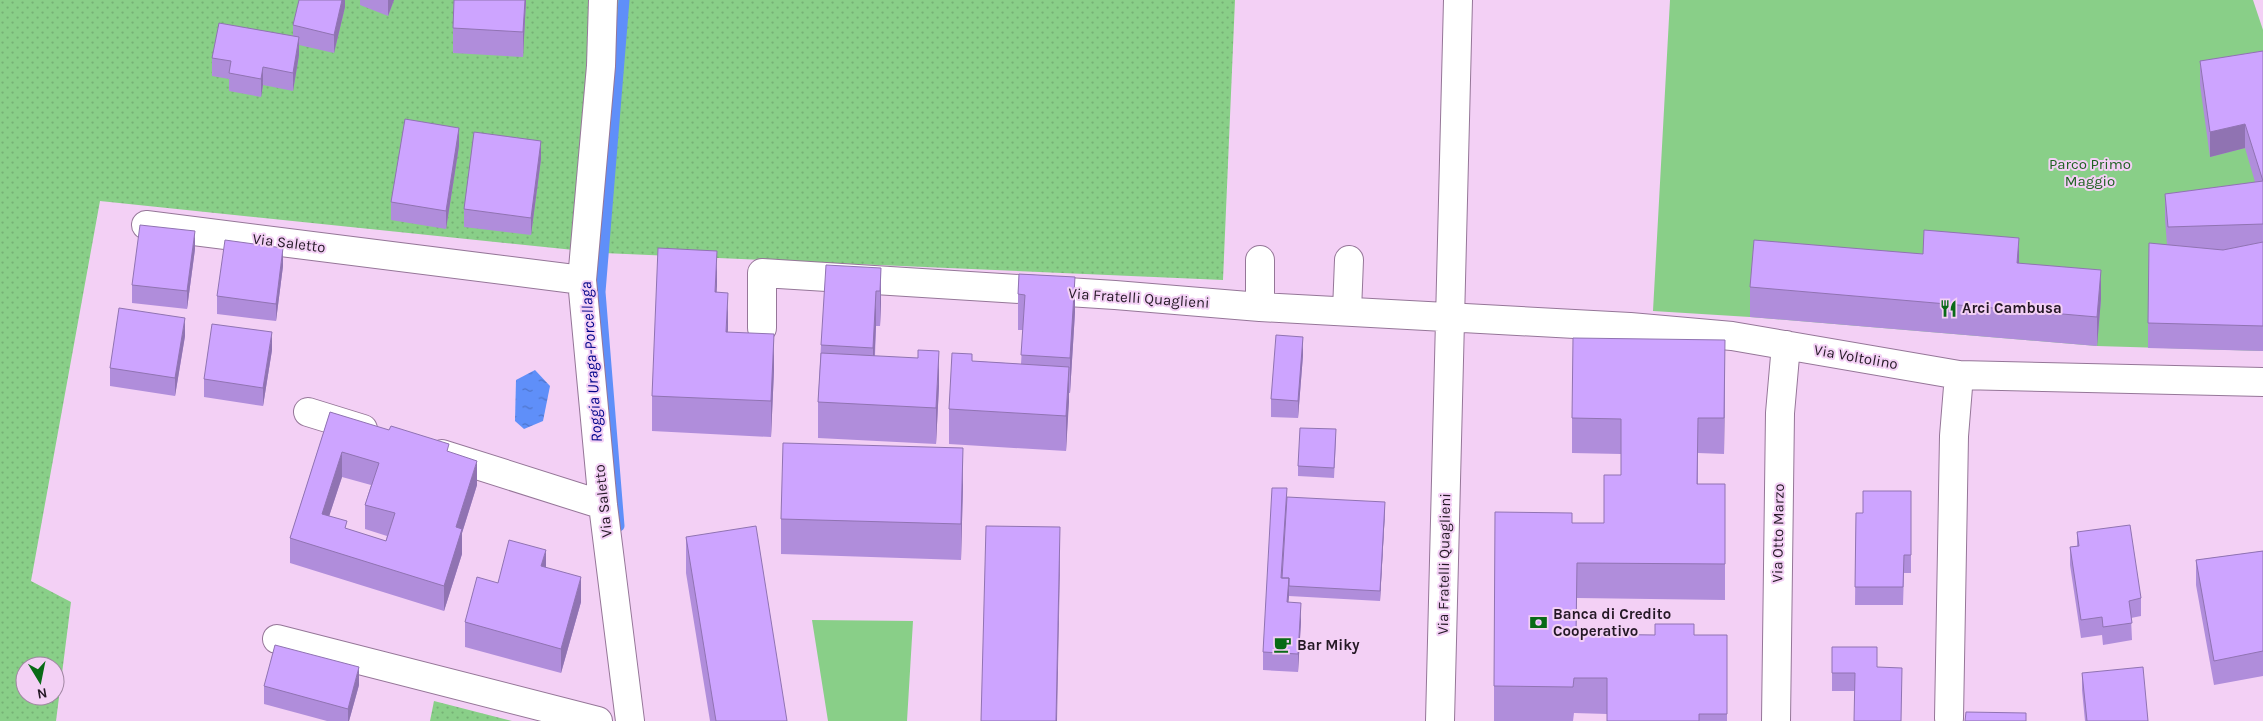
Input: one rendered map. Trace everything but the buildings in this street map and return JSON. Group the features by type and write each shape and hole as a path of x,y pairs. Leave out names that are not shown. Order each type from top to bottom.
{"street":[{"name":"Via Saletto","path":"603,0 601,66 582,280 603,505 630,721"},
{"name":"Via Fratelli Quaglieni","path":"1440,721 1458,0"},
{"name":"Via Saletto","path":"146,225 582,280"},
{"path":"1260,260 1260,307"},
{"path":"1347,311 1348,260"},
{"name":"Via Fratelli Quaglieni","path":"762,328 762,273 1114,295 1260,307 1450,317"},
{"name":"Via Voltolino","path":"1450,317 1630,327 1732,336 1959,375 2263,382"},
{"name":"Via Otto Marzo","path":"1776,721 1780,413 1786,346"},
{"path":"1949,718 1954,436 1959,375"},
{"path":"308,412 391,438"},
{"path":"419,447 603,505"},
{"path":"276,639 598,721"}],"green space":[{"path":"0,0 1235,0 1223,280 603,253 100,201 31,581 71,602 64,656 15,656 15,706 58,706 56,721 0,721"},
{"name":"Parco Primo Maggio","path":"1670,0 2253,0 2263,30 2263,351 2097,346 1750,317 1653,311"},
{"path":"812,620 913,621 907,721 828,721"},
{"path":"434,701 512,721 430,721"}],"water":[{"path":"535,370 550,386 543,421 524,429 515,421 516,380"}],"waterway":[{"name":"Roggia Uraga-Porcellaga","path":"619,526 600,292 624,0"}],"place":[{"name":"Arci Cambusa","path":"1948,308"},
{"name":"Banca di Credito Cooperativo","path":"1539,623"},
{"name":"Bar Miky","path":"1283,645"}]}
